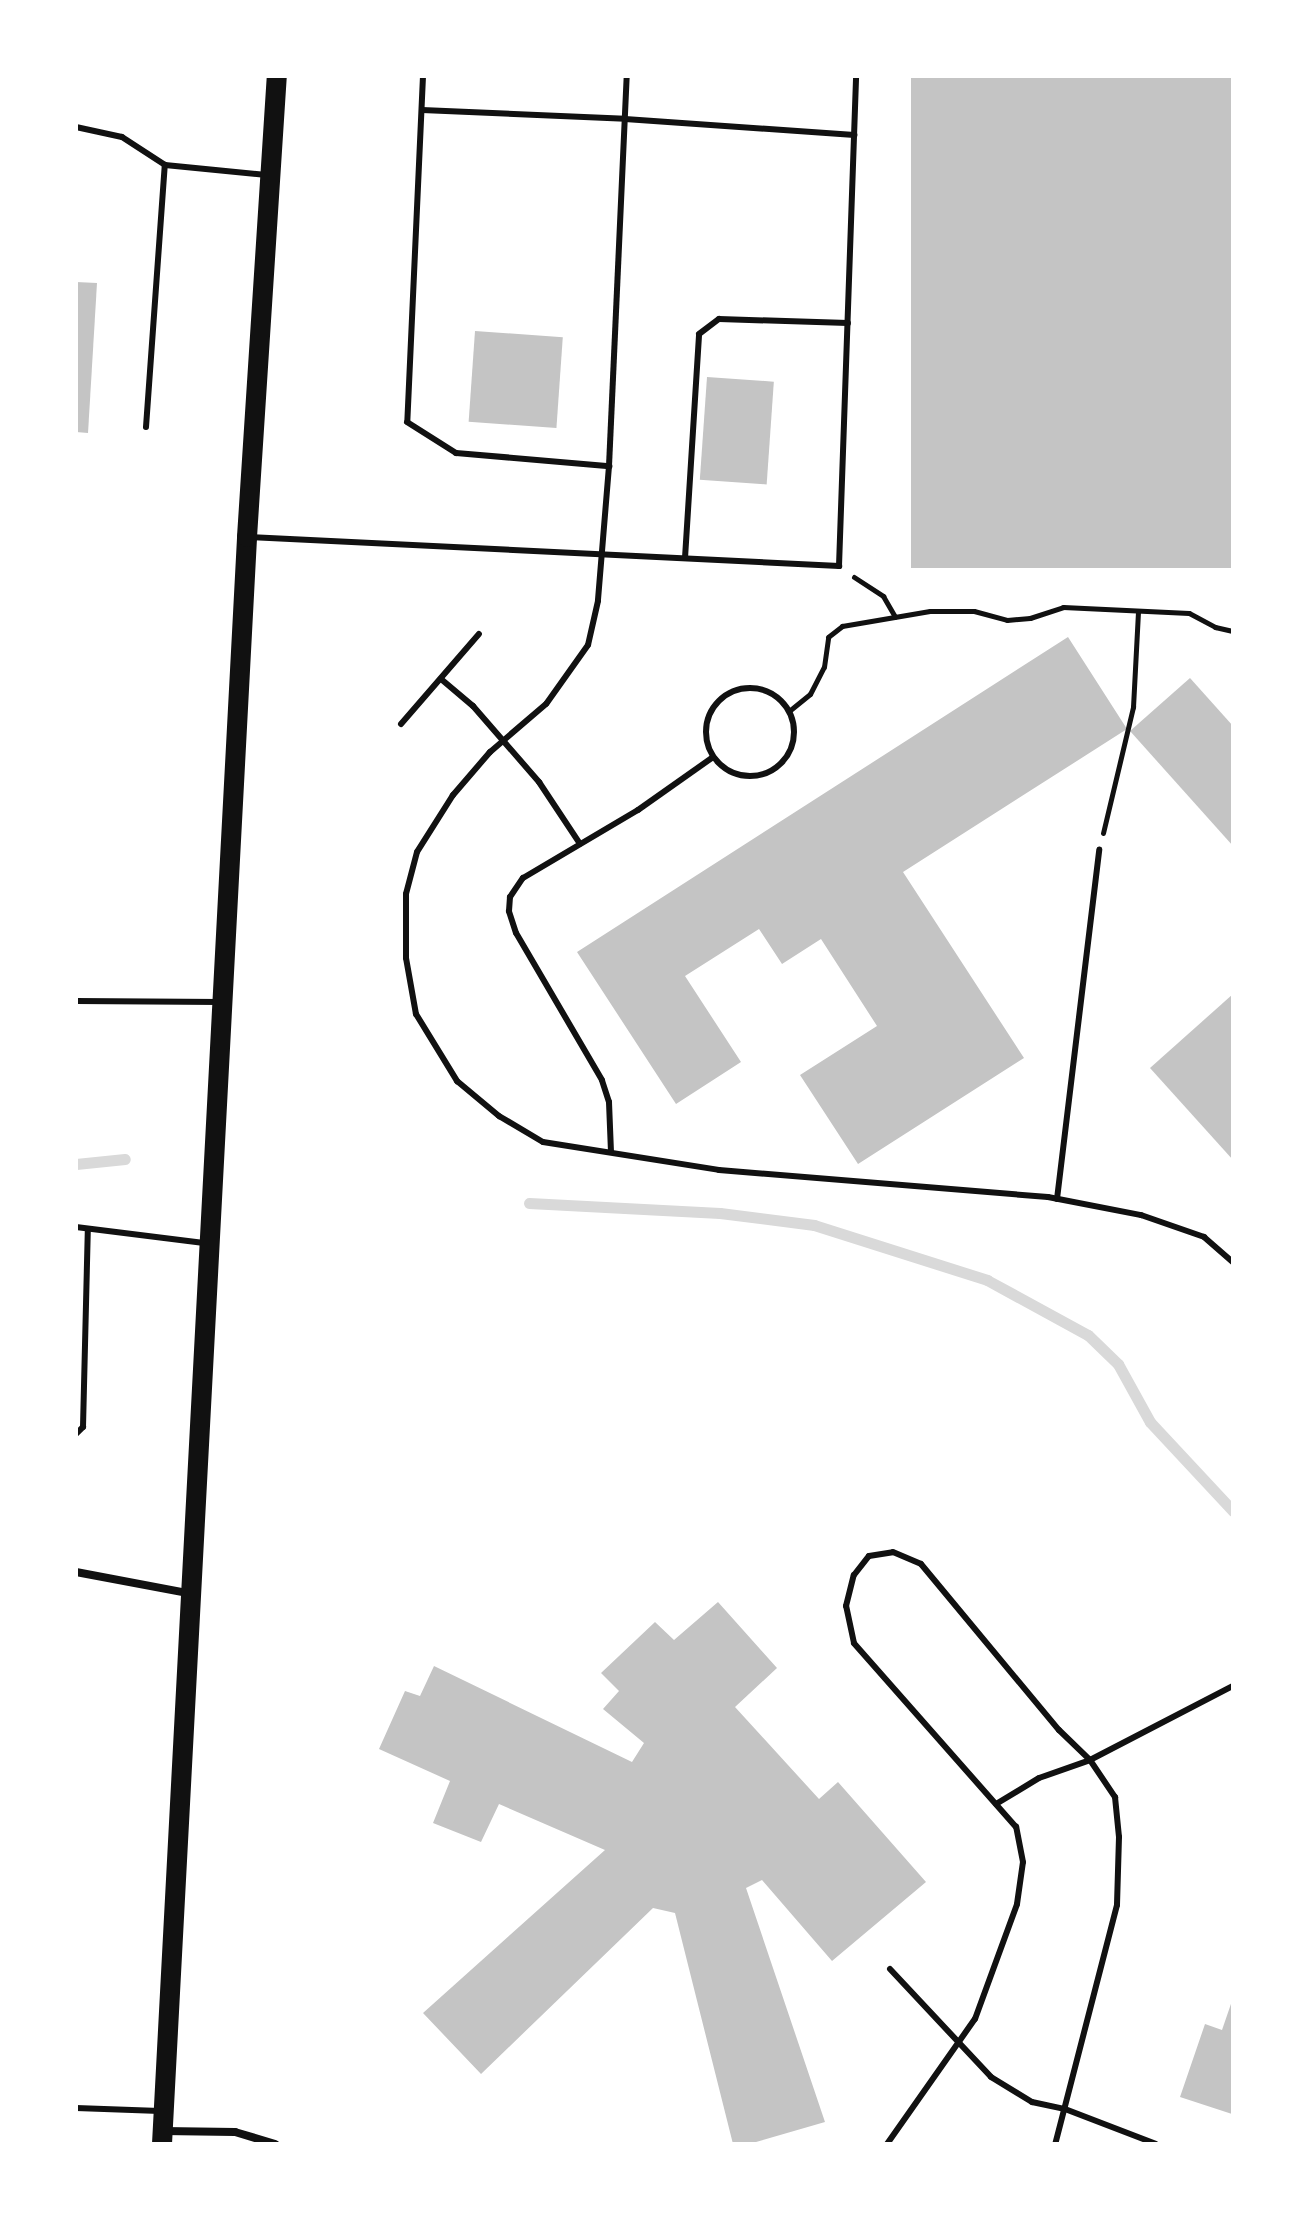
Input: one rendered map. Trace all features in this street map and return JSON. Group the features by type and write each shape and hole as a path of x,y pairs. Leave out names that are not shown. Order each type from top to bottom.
{"main road":[{"path":"163,2129 247,537 277,76"}],"street":[{"path":"76,1572 192,1594"},
{"path":"163,2129 235,2132 275,2144"}],"lane":[{"path":"423,76 407,422 456,453 609,466"},
{"path":"627,76 609,466 595,625 588,645 546,704 503,741 453,795 417,852 406,894 406,958 416,1014 457,1081 499,1116 543,1142 719,1170 1057,1199 1141,1215 1204,1237 1233,1262"},
{"path":"247,537 839,566 856,76"},
{"path":"422,110 625,119 854,135"},
{"path":"76,127 122,137 165,165 271,175"},
{"path":"146,427 165,165"},
{"path":"685,558 699,334 719,319 848,323"},
{"path":"401,724 479,634"},
{"path":"441,679 473,706 539,782 580,844"},
{"path":"755,688 781,699 789,711 795,739 790,753 767,773 737,775 713,757 707,744 709,716 727,695 755,688"},
{"path":"611,1152 609,1102 602,1080 516,933 509,911 510,897 523,878 638,810 713,757"},
{"path":"1057,1199 1099,850"},
{"path":"76,1001 224,1002"},
{"path":"76,1227 212,1244"},
{"path":"76,1434 83,1427 88,1229"},
{"path":"887,2144 975,2019 1017,1904 1023,1862 1016,1827 854,1643 846,1606 854,1575 869,1556 893,1552 921,1564 1059,1730 1090,1760 1115,1797 1119,1837 1117,1905 1055,2144"},
{"path":"996,1804 1039,1778 1090,1760 1233,1686"},
{"path":"890,1969 991,2077 1032,2102 1065,2109 1156,2144"},
{"path":"76,2108 163,2129"}],"path":[{"path":"839,566 883,596 895,617"},
{"path":"789,711 810,694 824,667 828,637 842,626 930,611 974,611 1007,620 1030,618 1063,607 1189,613 1215,627 1233,631"},
{"path":"1099,850 1133,707 1138,611"}],"building":[{"path":"911,76 1233,76 1233,568 911,568"},
{"path":"76,282 97,283 88,433 76,432"},
{"path":"475,331 563,337 556,428 469,422"},
{"path":"707,377 774,382 767,484 700,480"},
{"path":"1068,637 1127,729 903,872 1024,1058 858,1164 800,1075 877,1026 821,939 782,964 759,929 685,976 741,1062 676,1104 577,952"},
{"path":"1190,678 1233,726 1233,846 1130,731"},
{"path":"1233,994 1233,1160 1150,1068"},
{"path":"718,1602 777,1668 735,1707 819,1799 838,1782 926,1882 832,1961 762,1880 746,1888 825,2122 749,2144 733,2144 675,1913 653,1908 481,2074 423,2013 605,1850 499,1804 481,1842 433,1823 450,1781 379,1749 405,1691 420,1696 434,1666 632,1762 644,1743 603,1709 619,1691 601,1673 655,1622 674,1640"},
{"path":"1233,1998 1232,2114 1180,2097 1205,2024 1222,2030"}],"waterway":[{"path":"76,1164 125,1159"},
{"path":"529,1203 720,1213 814,1225 987,1280 1088,1335 1118,1364 1150,1422 1233,1511"}]}
